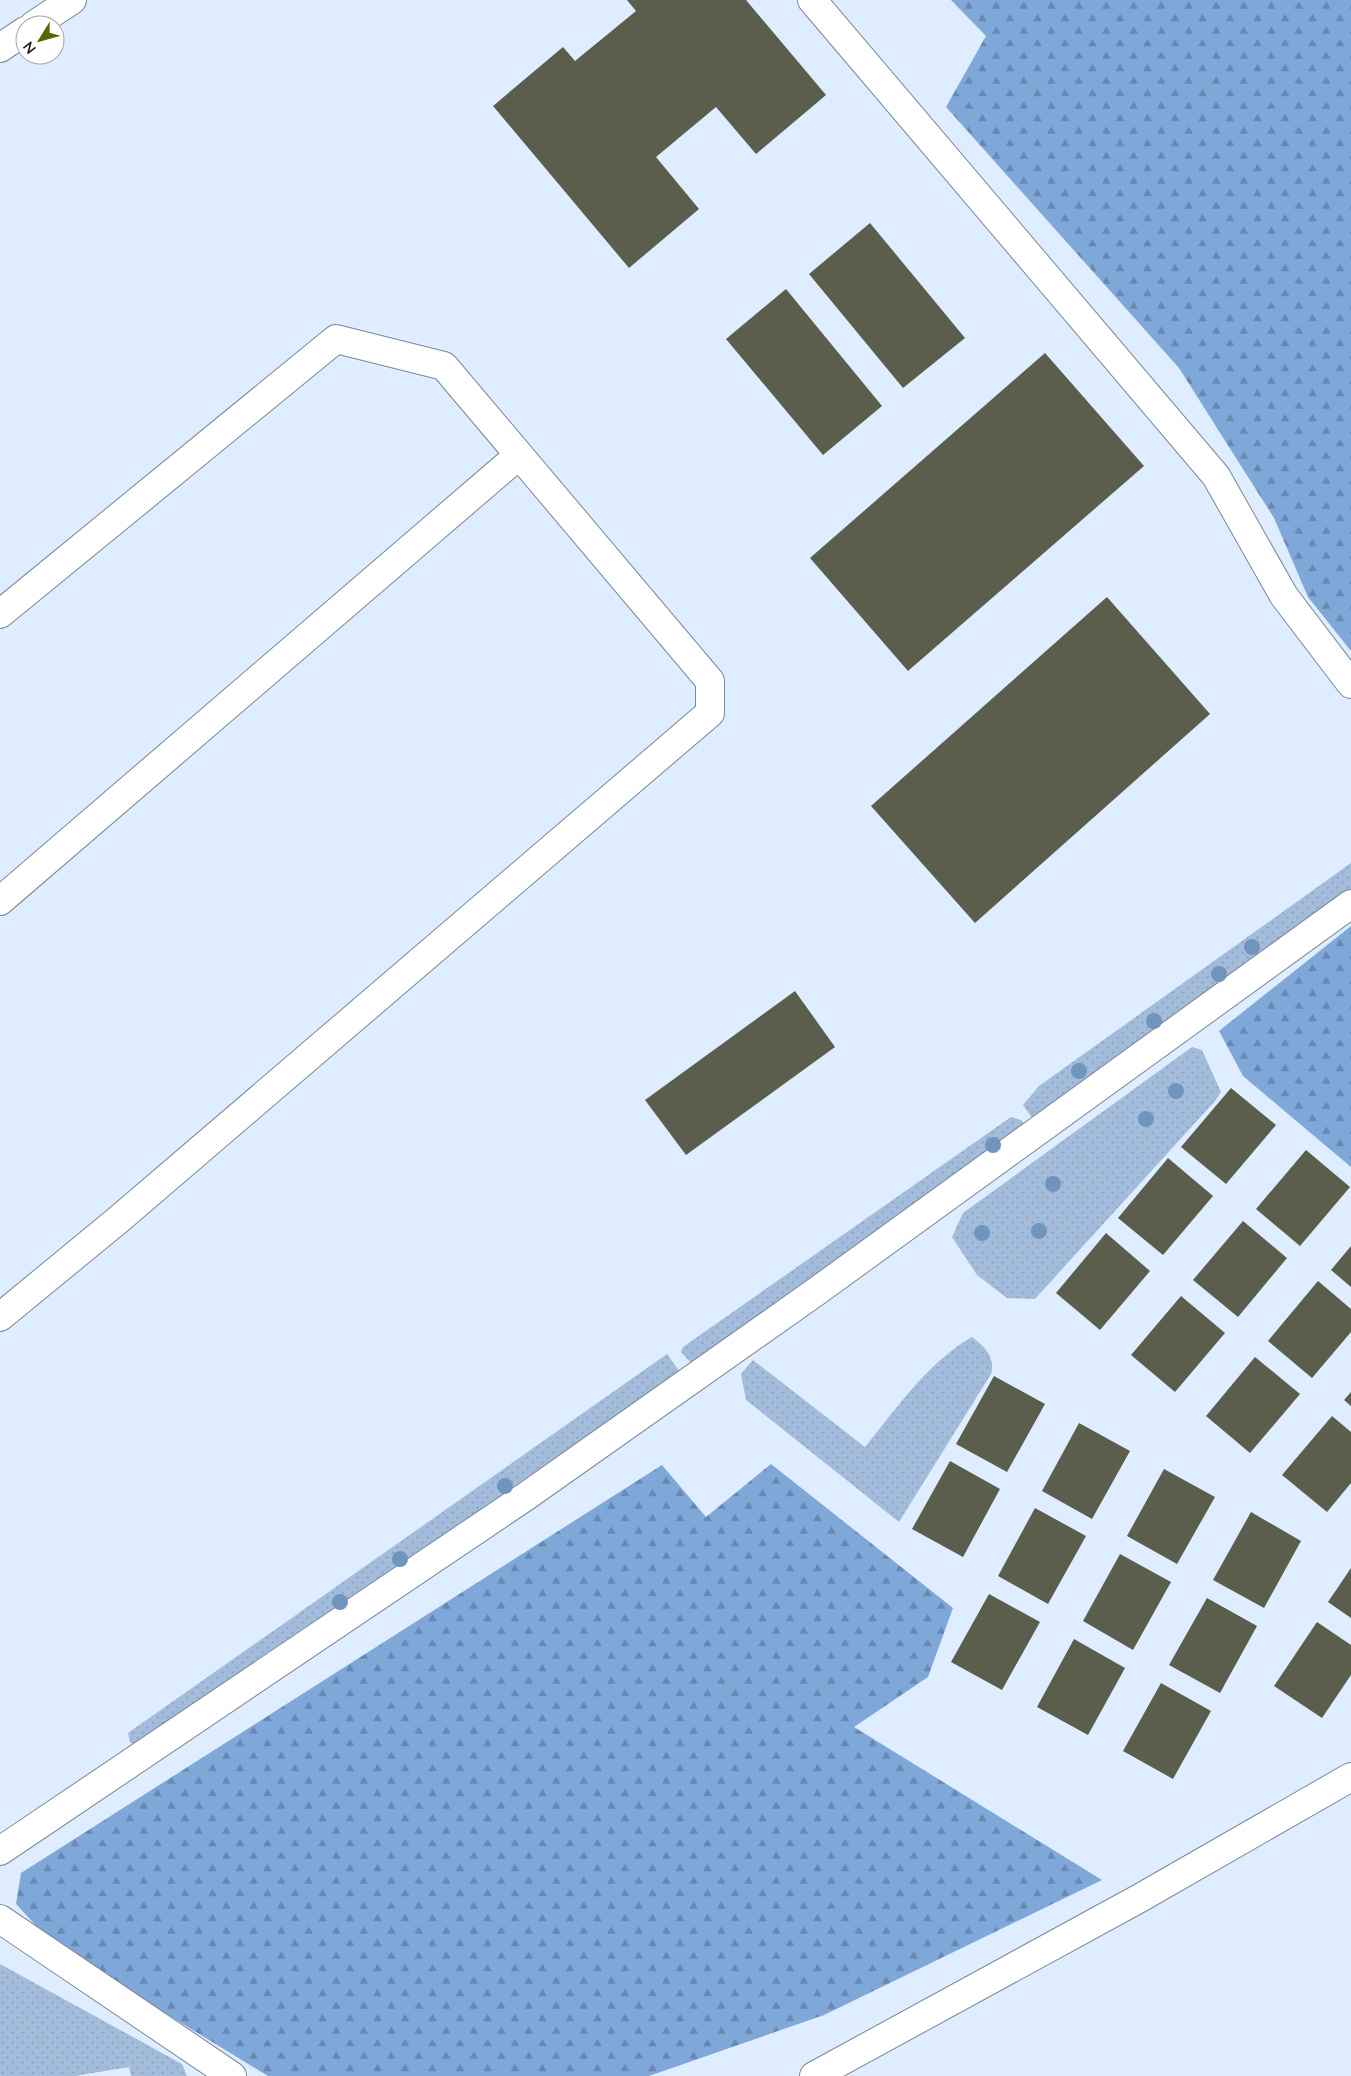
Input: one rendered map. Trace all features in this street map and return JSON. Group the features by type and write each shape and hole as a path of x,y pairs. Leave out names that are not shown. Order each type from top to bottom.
{"street":[{"path":"49,15 72,0"},
{"path":"812,0 1216,476 1284,596 1351,684"},
{"path":"0,48 15,38"},
{"path":"0,614 336,339 444,366 710,681 710,714 118,1220 0,1316"},
{"path":"0,901 519,455"},
{"path":"0,1852 525,1497 817,1291 1351,904"},
{"path":"814,2076 1131,1902 1351,1778"},
{"path":"0,1918 232,2076"}],"shaded area":[{"path":"1351,863 1351,889 1035,1122 1023,1105 1039,1086"},
{"path":"1192,1047 1202,1050 1221,1092 1215,1101 1035,1299 1007,1298 977,1275 952,1237 963,1213"},
{"path":"1011,1117 1021,1120 1027,1129 692,1364 681,1352 683,1347"},
{"path":"972,1337 988,1352 992,1362 991,1374 899,1522 746,1400 741,1374 753,1360 865,1447 901,1401 927,1373"},
{"path":"667,1354 679,1371 138,1748 130,1742 128,1733"},
{"path":"0,1964 182,2064 187,2076 131,2076 129,2067 75,2076 0,2076"}],"green space":[{"path":"951,0 1351,0 1351,651 1308,597 1274,518 1179,368 946,107 986,36"},
{"path":"1351,926 1351,1167 1243,1076 1219,1031"},
{"path":"771,1464 953,1608 928,1677 854,1727 1102,1880 824,2015 649,2076 268,2076 55,1946 16,1904 21,1873 662,1465 706,1517"}],"building":[{"path":"627,0 746,0 826,95 756,154 716,107 656,157 699,209 629,268 493,106 563,47 575,61 636,11"},
{"path":"870,223 965,338 903,388 809,274"},
{"path":"786,289 882,406 823,455 726,339"},
{"path":"1045,353 1144,466 908,671 810,558"},
{"path":"1107,597 1210,714 975,923 871,806"},
{"path":"795,991 835,1047 686,1155 645,1100"},
{"path":"1231,1088 1276,1125 1226,1184 1181,1147"},
{"path":"1306,1150 1350,1187 1300,1246 1256,1209"},
{"path":"1168,1158 1213,1196 1163,1255 1118,1218"},
{"path":"1243,1221 1287,1258 1238,1317 1193,1280"},
{"path":"1106,1233 1150,1271 1100,1330 1056,1293"},
{"path":"1351,1246 1351,1287 1331,1270"},
{"path":"1318,1281 1351,1309 1351,1332 1312,1378 1268,1341"},
{"path":"1181,1296 1225,1333 1175,1392 1131,1355"},
{"path":"1255,1357 1300,1394 1250,1453 1206,1416"},
{"path":"994,1376 1045,1404 1007,1472 956,1444"},
{"path":"1351,1392 1351,1406 1344,1400"},
{"path":"1332,1416 1351,1432 1351,1483 1327,1512 1282,1475"},
{"path":"1079,1423 1130,1451 1092,1519 1042,1491"},
{"path":"950,1461 1000,1489 963,1557 912,1529"},
{"path":"1164,1469 1215,1497 1177,1564 1127,1536"},
{"path":"1035,1508 1086,1536 1048,1604 998,1576"},
{"path":"1251,1512 1301,1541 1264,1608 1213,1580"},
{"path":"1120,1554 1171,1582 1133,1650 1083,1621"},
{"path":"1351,1568 1351,1618 1328,1602"},
{"path":"989,1594 1040,1622 1002,1690 951,1662"},
{"path":"1207,1598 1257,1626 1220,1693 1169,1665"},
{"path":"1317,1622 1351,1645 1351,1675 1322,1718 1274,1686"},
{"path":"1074,1639 1125,1668 1088,1735 1037,1707"},
{"path":"1161,1683 1211,1711 1173,1779 1123,1751"}]}
